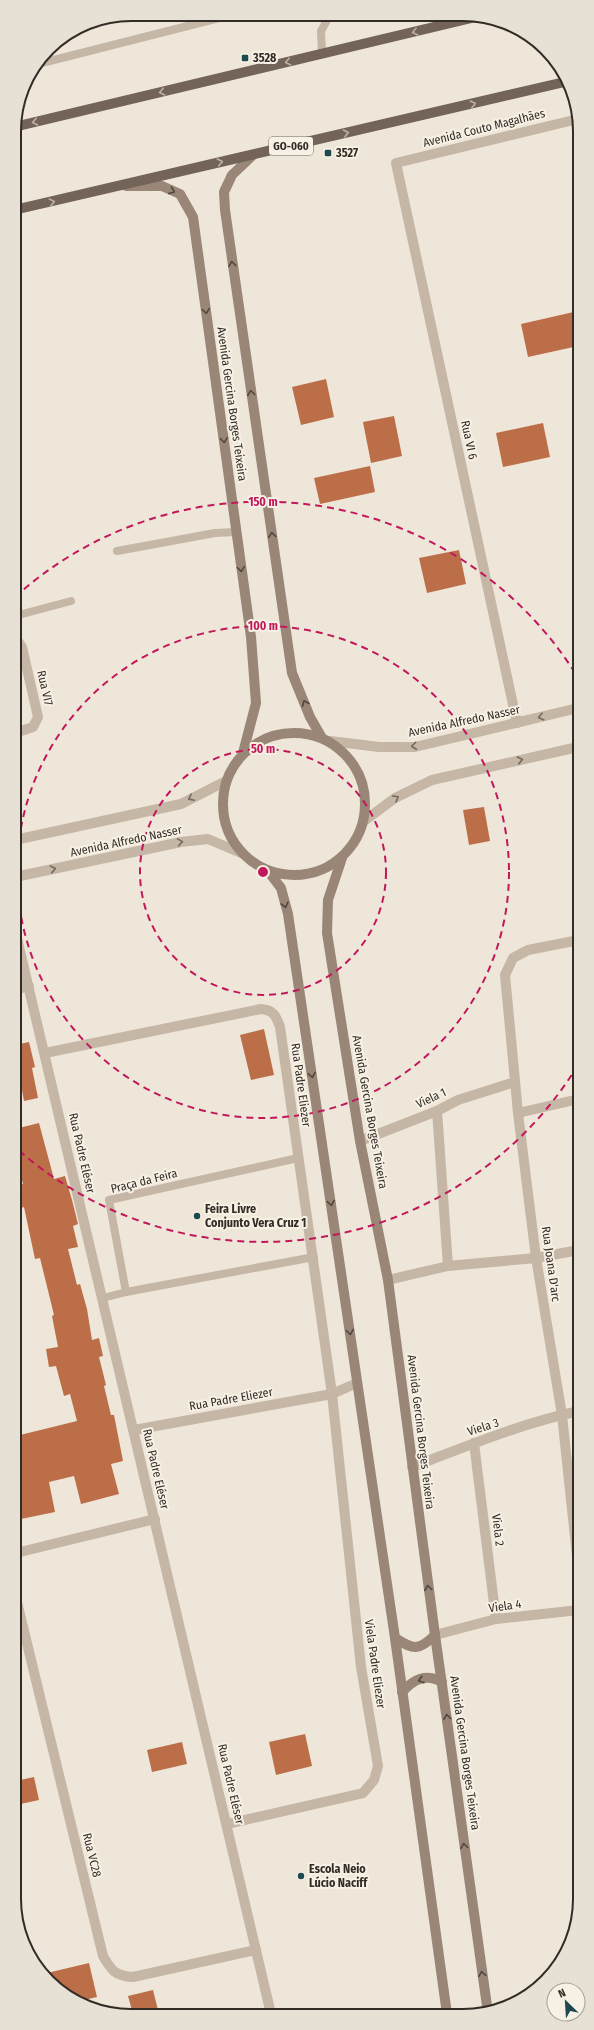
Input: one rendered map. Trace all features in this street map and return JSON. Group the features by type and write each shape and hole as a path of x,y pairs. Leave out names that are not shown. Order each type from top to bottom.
{"main road":[{"path":"21,125 459,21"},
{"name":"GO-060","path":"21,208 562,83"},
{"name":"Avenida Gercina Borges Teixeira","path":"253,155 232,175 224,192 225,210 292,673 310,717 326,740"},
{"name":"Avenida Gercina Borges Teixeira","path":"120,186 162,186 180,194 193,217 251,637 256,703 243,754"},
{"path":"302,732 326,740 348,756 360,775 366,798 364,821 356,841 342,858 325,868 306,875 287,875 268,871 253,863 241,853 230,837 224,819 222,800 226,781 233,766 243,754 260,741 280,733 302,732"},
{"name":"Avenida Gercina Borges Teixeira","path":"342,858 328,900 327,933 360,1141 388,1280 412,1467 487,2006"},
{"path":"268,871 281,888 288,914 395,1638 446,2009"},
{"path":"395,1638 408,1646 417,1648 425,1644 435,1635"},
{"path":"402,1692 409,1684 422,1678 433,1677 442,1682"}],"street":[{"name":"Avenida Couto Magalhães","path":"396,163 572,120"},
{"name":"Rua VI 6","path":"396,163 517,723"},
{"name":"Rua VI7","path":"21,646 38,717 33,727 21,731"},
{"name":"Avenida Alfredo Nasser","path":"326,740 379,747 415,747 573,709"},
{"path":"364,821 394,798 432,780 573,748"},
{"name":"Avenida Alfredo Nasser","path":"21,839 181,804 226,781"},
{"name":"Avenida Alfredo Nasser","path":"21,876 181,842 208,840 241,853"},
{"name":"Rua Joana D'arc","path":"573,941 528,950 513,958 505,975 518,1113 536,1258 562,1415 573,1511"},
{"name":"Rua Padre Eléser","path":"21,954 270,2009"},
{"path":"21,988 29,986"},
{"name":"Rua Padre Eliezer","path":"45,1053 261,1009 270,1010 276,1016 280,1027 298,1158 314,1257 332,1394"},
{"name":"Viela 1","path":"360,1141 437,1111 458,1100 515,1082"},
{"path":"518,1113 573,1100"},
{"path":"437,1111 448,1266"},
{"path":"388,1280 448,1266 536,1258 573,1251"},
{"name":"Rua Padre Eliezer","path":"134,1430 332,1394 357,1383"},
{"name":"Viela Padre Eliezer","path":"227,1824 363,1793 374,1780 378,1766 361,1667 332,1394"},
{"name":"Viela 3","path":"412,1467 474,1443 573,1412"},
{"name":"Viela 2","path":"474,1443 496,1619"},
{"path":"21,1552 155,1520"},
{"name":"Viela 4","path":"435,1635 496,1619 573,1611"},
{"name":"Rua VC28","path":"21,1619 103,1956 110,1969 120,1976 132,1977 256,1950"}],"lane":[{"path":"46,62 207,21"},
{"path":"322,54 321,31 327,21"},
{"path":"116,551 215,533 236,532"},
{"path":"21,614 71,601"},
{"name":"Praça da Feira","path":"126,1292 109,1200 298,1158"},
{"path":"103,1298 126,1292 314,1257"}],"building":[{"path":"573,312 573,347 528,357 521,324"},
{"path":"326,379 334,417 301,425 292,387"},
{"path":"394,416 402,456 371,463 363,422"},
{"path":"543,423 550,457 503,467 496,433"},
{"path":"370,466 375,492 320,504 314,478"},
{"path":"459,550 466,584 427,593 419,558"},
{"path":"484,807 490,841 469,845 463,810"},
{"path":"264,1029 274,1075 251,1080 240,1035"},
{"path":"29,1042 35,1067 32,1068 38,1098 24,1101 21,1090 21,1044"},
{"path":"39,1123 54,1179 65,1176 78,1224 73,1226 78,1247 68,1249 77,1285 80,1284 87,1309 92,1340 99,1338 103,1356 99,1357 106,1385 104,1386 111,1415 114,1415 123,1461 111,1464 119,1494 81,1504 74,1476 49,1482 55,1512 21,1519 21,1435 77,1421 70,1394 64,1396 56,1366 49,1367 46,1349 58,1347 52,1316 54,1315 40,1258 35,1259 24,1207 21,1208 21,1184 23,1184 21,1176 21,1128"},
{"path":"305,1734 312,1766 276,1775 269,1742"},
{"path":"182,1742 187,1764 152,1772 147,1750"},
{"path":"34,1777 39,1800 21,1804 21,1780"},
{"path":"89,1963 97,1997 87,1999 83,1998 64,1986 49,1972"},
{"path":"153,1990 158,2009 132,2009 128,1996"}],"place":[{"name":"3528","path":"245,58"},
{"name":"3527","path":"328,153"},
{"name":"Feira Livre Conjunto Vera Cruz 1","path":"197,1216"},
{"name":"Escola Neio Lúcio Naciff","path":"301,1876"}]}
